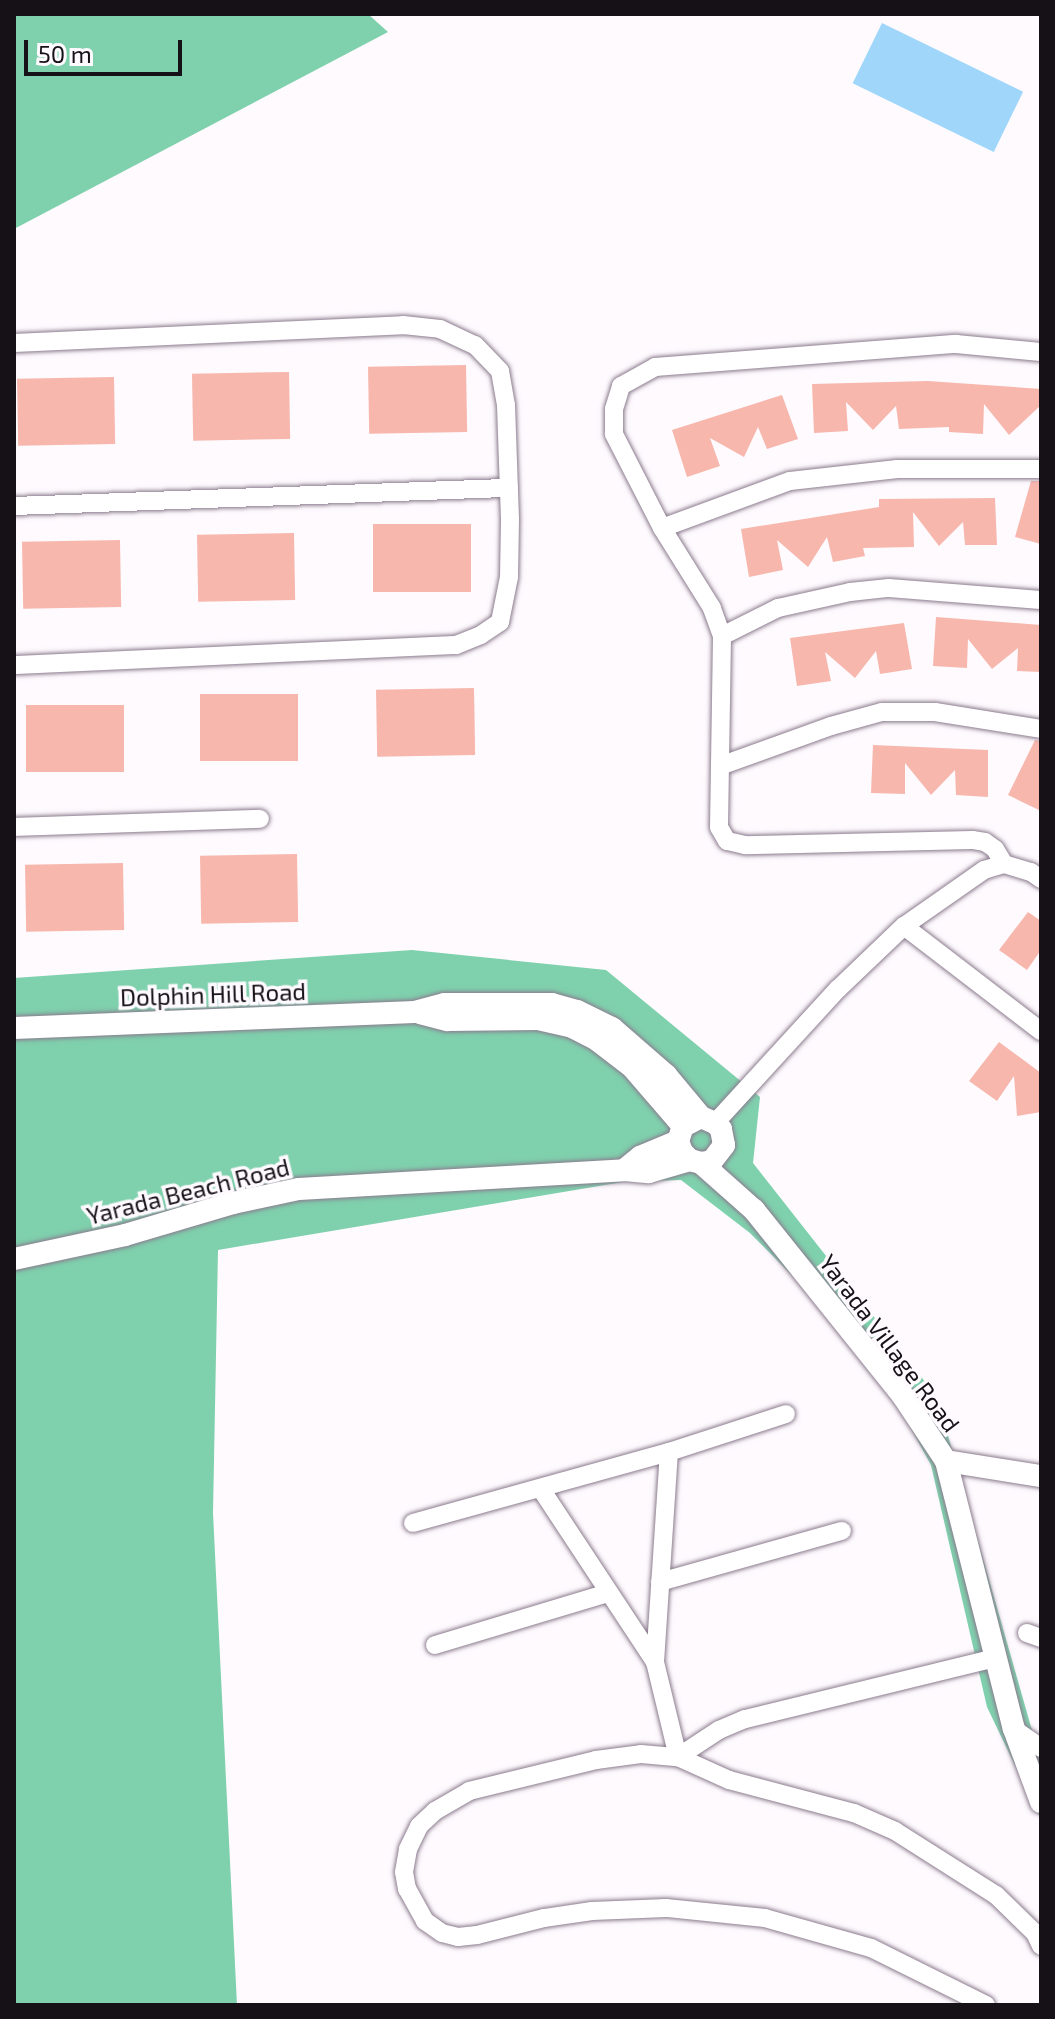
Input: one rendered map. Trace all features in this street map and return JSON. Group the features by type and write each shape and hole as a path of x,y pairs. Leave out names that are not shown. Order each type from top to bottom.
{"street":[{"path":"14,343 403,325 440,329 475,345 500,371 506,405 509,488 509,577 500,622 481,635 456,645 14,665"},
{"path":"1004,864 995,849 985,842 972,840 745,845 727,841 719,827 722,636 700,588 662,528 614,434 614,409 621,386 655,367 956,344 1041,352"},
{"path":"662,528 790,481 897,469 1041,469"},
{"path":"14,506 509,488"},
{"path":"722,636 778,608 850,592 889,588 992,593 1041,600"},
{"path":"720,766 831,726 882,712 935,712 1041,729"},
{"path":"14,827 260,819"},
{"path":"698,1140 838,989 904,926 971,876 1004,864 1031,872 1041,879"},
{"path":"904,926 1041,1031"},
{"name":"Dolphin Hill Road","path":"14,1028 415,1012 447,1020 538,1019 572,1027 632,1067 698,1140"},
{"name":"Yarada Beach Road","path":"14,1259 125,1235 233,1203 299,1189 624,1170 649,1172 698,1140"},
{"name":"Yarada Village Road","path":"698,1140 903,1396 946,1461 1014,1729 1041,1802"},
{"path":"413,1523 669,1452 786,1414"},
{"path":"669,1452 655,1662 678,1757"},
{"path":"946,1461 1041,1476"},
{"path":"541,1489 655,1662"},
{"path":"660,1582 842,1531"},
{"path":"435,1645 608,1593"},
{"path":"678,1757 719,1730 745,1719 995,1658"},
{"path":"1014,1729 1041,1748"},
{"path":"986,2005 871,1948 765,1918 666,1908 592,1911 458,1937 442,1933 425,1921 413,1903 404,1872 408,1849 419,1826 453,1798 469,1791 596,1760 641,1754 678,1757 729,1780 854,1813 895,1831 996,1895 1035,1933 1041,1946"}],"green space":[{"path":"14,14 368,14 388,32 14,229"},
{"path":"412,950 606,970 760,1097 753,1163 937,1397 1041,1762 1041,1820 987,1707 931,1465 870,1354 750,1233 681,1180 623,1182 218,1250 213,1513 237,2005 14,2005 14,978"}],"water":[{"path":"882,23 1023,92 994,152 853,83"}],"building":[{"path":"466,365 467,432 369,434 368,367"},
{"path":"289,372 290,439 193,441 192,374"},
{"path":"114,377 115,444 18,446 17,379"},
{"path":"928,381 1041,389 1041,405 1009,435 984,404 983,434 949,432 949,427 899,429 896,406 873,430 846,402 848,431 814,433 812,384"},
{"path":"782,395 798,439 767,449 758,427 744,457 710,438 720,466 687,477 672,430"},
{"path":"1031,481 1041,481 1041,544 1015,537"},
{"path":"995,498 997,545 965,545 963,522 939,546 913,512 914,547 863,548 865,556 833,562 827,537 808,567 777,540 783,570 749,577 741,529 879,507 879,499"},
{"path":"373,524 471,524 471,592 373,592"},
{"path":"294,533 295,600 198,602 197,535"},
{"path":"120,540 121,607 23,609 22,542"},
{"path":"936,617 1041,625 1041,672 1017,671 1018,648 992,669 968,639 967,668 933,666"},
{"path":"904,623 912,669 880,674 876,651 855,678 825,652 831,681 797,686 790,638"},
{"path":"474,688 475,755 377,757 376,690"},
{"path":"200,694 298,694 298,761 200,761"},
{"path":"26,705 124,705 124,772 26,772"},
{"path":"1035,740 1041,741 1041,811 1008,795"},
{"path":"873,745 988,750 988,797 956,795 955,770 931,795 905,763 905,794 871,793"},
{"path":"297,854 298,922 201,924 200,856"},
{"path":"123,863 124,930 26,932 25,865"},
{"path":"1028,912 1041,921 1041,950 1027,970 999,950"},
{"path":"999,1042 1041,1073 1041,1112 1017,1116 1014,1076 997,1101 969,1081"}]}
